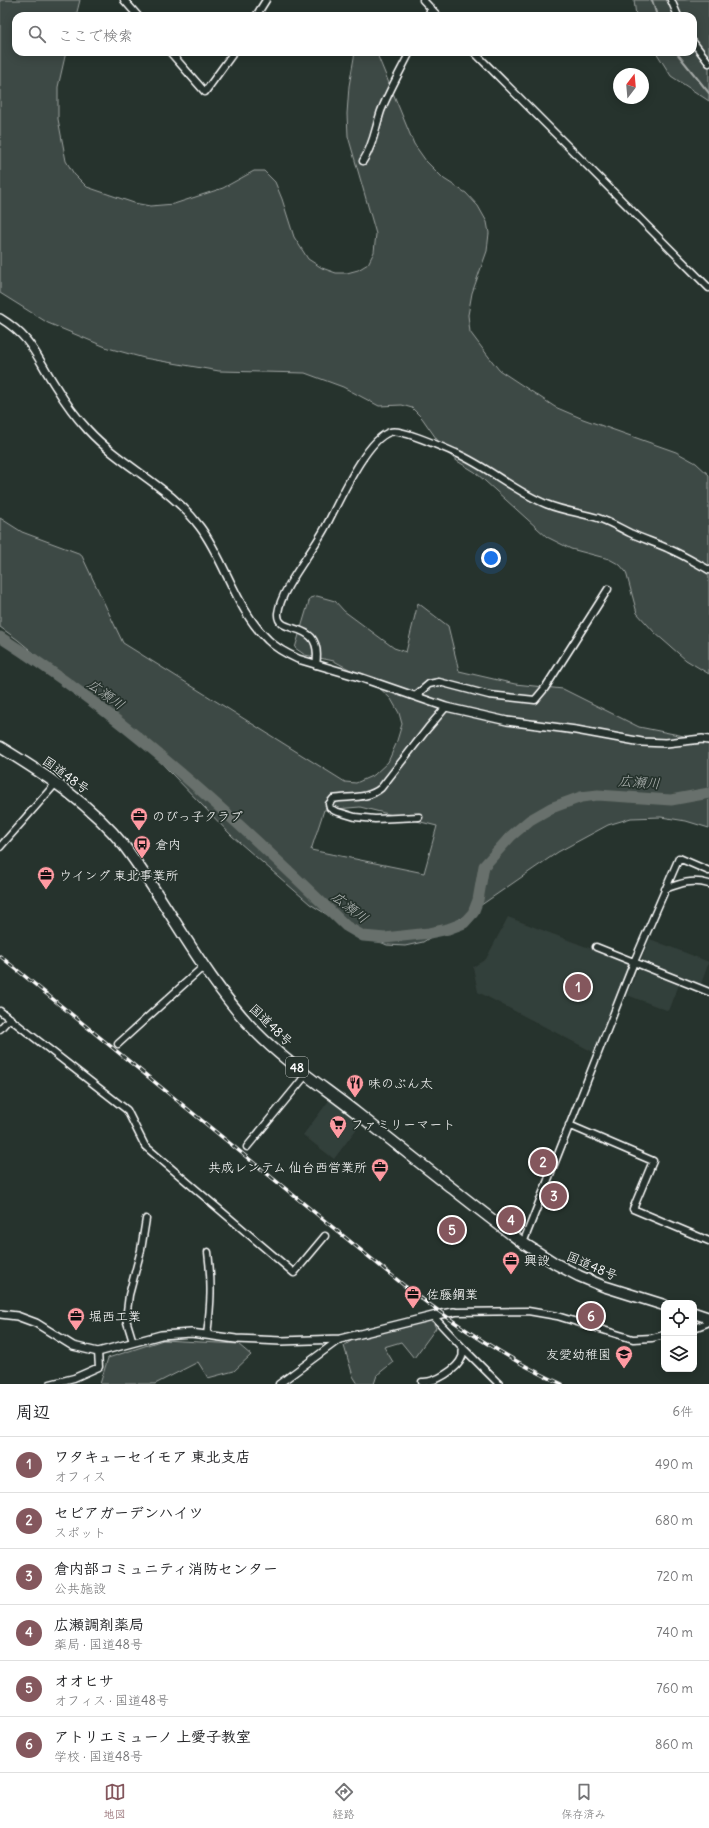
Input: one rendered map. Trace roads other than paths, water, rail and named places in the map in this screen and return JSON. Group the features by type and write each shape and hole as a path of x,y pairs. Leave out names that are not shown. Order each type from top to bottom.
{"highway":[{"name":"国道48号","path":"0,747 57,782 86,806 124,846 204,966 234,1007 257,1033 306,1075 523,1243 556,1264 579,1276 603,1286 661,1304"},
{"path":"697,1314 709,1318"}],"street":[{"path":"124,0 134,12"},
{"path":"258,12 266,0"},
{"path":"423,0 434,12"},
{"path":"671,0 676,12"},
{"path":"430,12 431,8"},
{"path":"697,47 709,63"},
{"path":"174,56 205,92 231,56"},
{"path":"363,161 370,150 389,93 408,56"},
{"path":"478,56 709,288"},
{"path":"0,318 16,328 29,341 55,386 76,416 98,440 122,460 170,495 199,525 248,615 268,641 282,652 298,659 446,707 506,721 576,730 642,742 666,743 702,739 709,740"},
{"path":"316,664 318,649 312,638 307,633 284,625 280,620 278,614 283,598 320,538 360,462 380,436 390,431 399,431 445,448 472,460 523,493 546,504 599,518 669,549 709,570"},
{"path":"415,696 429,684 438,682 489,695 535,700 545,688 608,589"},
{"path":"419,817 375,819 355,817 335,811 330,808 329,804 333,799 364,796 374,793 381,788 446,707"},
{"path":"0,847 57,782"},
{"path":"523,1243 634,962 679,858 709,871"},
{"path":"665,889 685,881 696,881 709,884"},
{"path":"596,947 709,992"},
{"path":"118,1044 204,966"},
{"path":"0,1011 127,1110 145,1146 294,1273 325,1236"},
{"path":"0,1029 10,1018"},
{"path":"247,1147 306,1075"},
{"path":"569,1125 653,1161 633,1209 709,1241"},
{"path":"133,1342 126,1319 129,1295 141,1250 146,1219"},
{"path":"207,1335 212,1300 212,1279 208,1252"},
{"path":"0,1314 17,1316 36,1323 73,1346 83,1350 98,1352 161,1335 191,1333 236,1339 282,1341 340,1339 454,1312 528,1311 557,1316 633,1339 661,1336"},
{"path":"433,1316 499,1384"},
{"path":"697,1327 707,1323 709,1318"},
{"path":"279,1384 340,1339"},
{"path":"422,1382 428,1383 456,1366 462,1357 463,1348"},
{"path":"50,1384 85,1374 99,1367 98,1352"}],"waterway":[{"path":"652,0 656,12"},
{"path":"679,56 709,93"},
{"name":"広瀬川","path":"0,637 47,668 137,736 223,810 346,926 363,936 385,938 429,933 448,929 464,923 473,913 478,900 484,866 511,836 530,820 551,808 581,797 598,795 671,800 709,793"}],"railway":[{"path":"0,956 406,1287 481,1340 521,1364 562,1384"}],"place":[{"name":"のびっ子クラブ","path":"139,831"},
{"name":"倉内","path":"142,859"},
{"name":"ウイング 東北事業所","path":"46,890"},
{"name":"ワタキューセイモア 東北支店","path":"578,987"},
{"name":"味のぶん太","path":"355,1098"},
{"name":"ファミリーマート","path":"338,1139"},
{"name":"セピアガーデンハイツ","path":"543,1162"},
{"name":"共成レンテム 仙台西営業所","path":"380,1182"},
{"name":"倉内部コミュニティ消防センター","path":"554,1196"},
{"name":"広瀬調剤薬局","path":"511,1220"},
{"name":"オオヒサ","path":"452,1230"},
{"name":"興設","path":"511,1275"},
{"name":"佐藤鋼業","path":"413,1309"},
{"name":"アトリエミューノ 上愛子教室","path":"591,1316"},
{"name":"堀西工業","path":"76,1331"},
{"name":"友愛幼稚園","path":"624,1369"}]}
